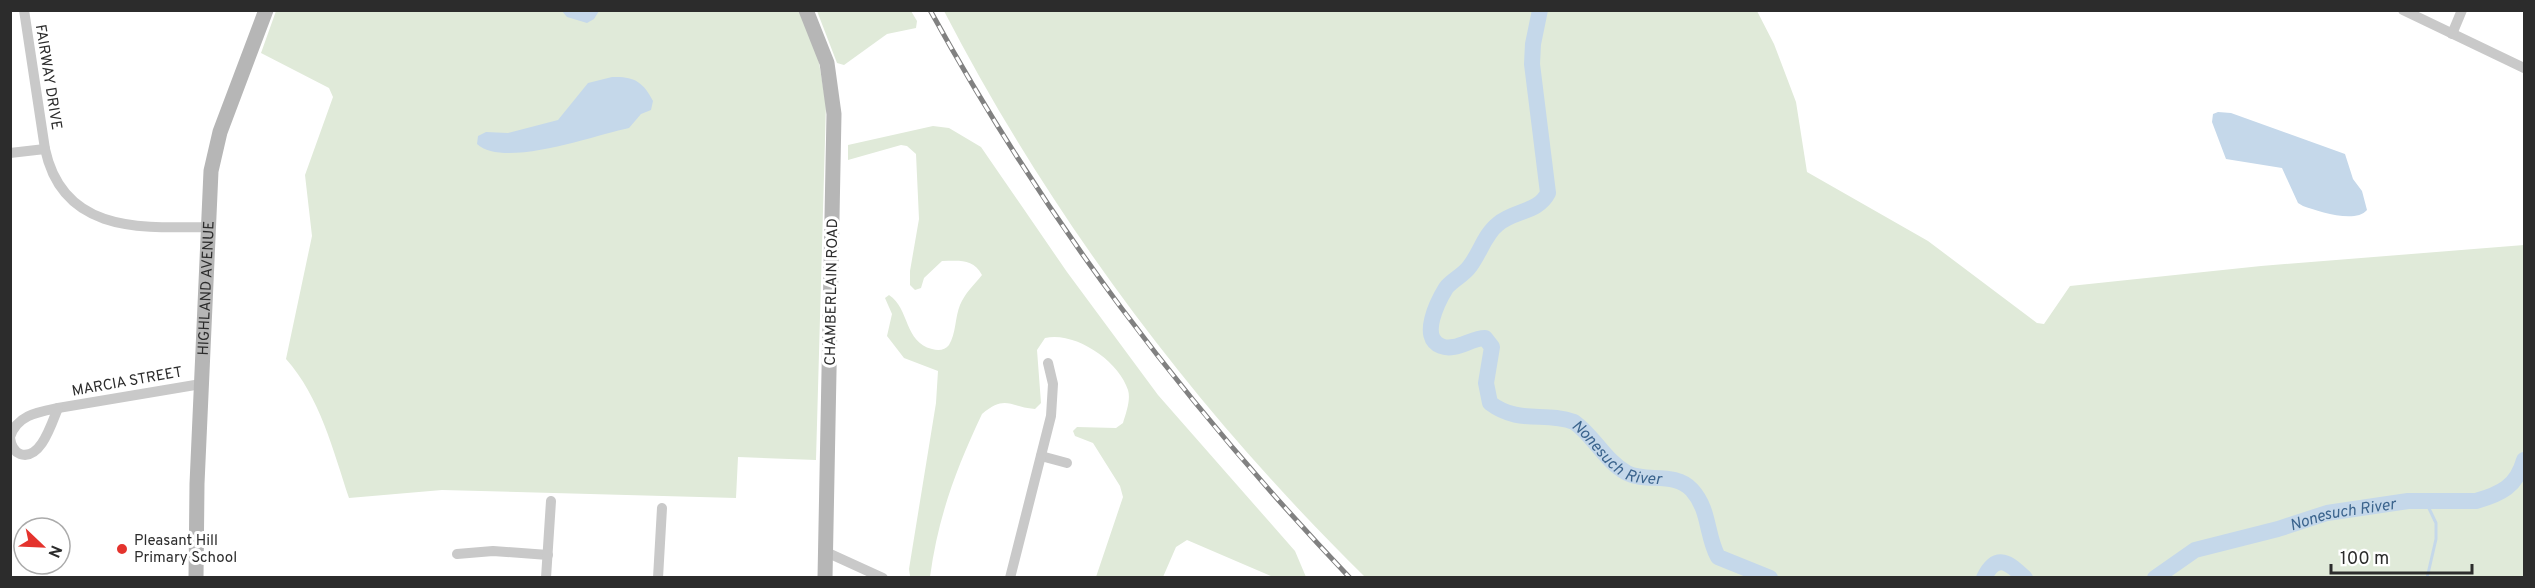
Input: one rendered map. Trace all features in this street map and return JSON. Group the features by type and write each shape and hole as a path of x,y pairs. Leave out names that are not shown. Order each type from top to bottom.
{"street":[{"name":"FAIRWAY DRIVE","path":"24,10 45,149 50,169 60,187 75,202 94,215 116,224 138,228 208,227"},
{"name":"HIGHLAND AVENUE","path":"196,578 201,384 211,171 216,146 266,10"},
{"name":"CHAMBERLAIN ROAD","path":"806,10 826,63 834,114 825,578"},
{"path":"2403,10 2524,68"},
{"path":"2452,34 2462,10"},
{"name":"FAIRWAY DRIVE","path":"10,153 45,149"},
{"path":"1010,578 1053,399 1053,384 1048,363"},
{"name":"MARCIA STREET","path":"58,408 35,451 26,455 17,453 11,445 10,438 17,424 23,419 58,408 201,384"},
{"path":"1041,456 1066,463"},
{"path":"546,578 551,501"},
{"path":"658,578 662,508"},
{"path":"457,554 493,551 548,555"},
{"path":"826,552 884,578"}],"green space":[{"path":"276,11 799,11 818,57 826,104 816,460 738,457 736,498 442,490 349,498 317,407 298,374 286,359 312,236 305,175 333,97 329,88 261,53"},
{"path":"817,11 911,11 917,21 916,28 887,34 844,65 837,63"},
{"path":"944,11 1757,11 1774,44 1796,102 1807,172 1928,241 2037,323 2044,324 2070,286 2261,266 2524,245 2524,577 1365,577 1303,514 1244,448 1186,381 1132,310 1080,238 1032,164 986,89"},
{"path":"933,126 949,128 981,147 1067,272 1158,395 1295,551 1306,577 1273,577 1187,540 1176,547 1163,577 1096,577 1123,497 1120,486 1093,443 1075,436 1073,431 1077,427 1116,428 1123,423 1129,394 1123,379 1106,359 1082,344 1057,337 1045,338 1037,350 1041,403 1035,409 1002,403 982,414 949,494 933,555 930,577 910,576 909,569 936,403 938,371 904,358 887,336 892,314 885,298 889,295 896,301 916,340 932,349 942,350 951,341 962,301 982,275 970,263 942,261 924,278 921,288 915,290 910,285 910,271 919,219 916,154 907,146 901,145 848,160 848,145"}],"water":[{"path":"562,11 599,11 594,19 587,23 567,17"},
{"path":"612,77 637,81 653,101 651,110 641,114 629,128 528,152 490,151 477,144 478,136 486,132 508,133 558,120 588,83"},
{"path":"2231,113 2345,154 2353,179 2362,191 2367,210 2354,216 2345,216 2303,206 2298,203 2282,168 2226,159 2212,122 2213,114"}],"waterway":[{"name":"Nonesuch River","path":"1540,10 1533,44 1532,64 1548,193 1532,208 1504,219 1493,228 1474,261 1446,288 1432,319 1431,335 1435,342 1446,347 1485,338 1492,347 1486,383 1490,403 1511,414 1553,417 1574,422 1588,434 1612,462 1627,473 1635,476 1669,479 1685,484 1692,490 1702,506 1718,557 1770,578"},
{"name":"Nonesuch River","path":"2155,578 2195,550 2278,529 2327,513 2408,501 2476,501 2507,488 2517,476 2524,460"},
{"path":"2425,500 2436,523 2436,539 2427,578"},
{"name":"Nonesuch River","path":"1984,578 1989,570 1999,562 2014,568 2025,578"},
{"name":"Nonesuch River","path":"2163,571 2168,578"}],"railway":[{"path":"930,10 1022,164 1070,237 1121,308 1230,445 1350,578"}],"place":[{"name":"Pleasant Hill Primary School","path":"122,549"}]}
